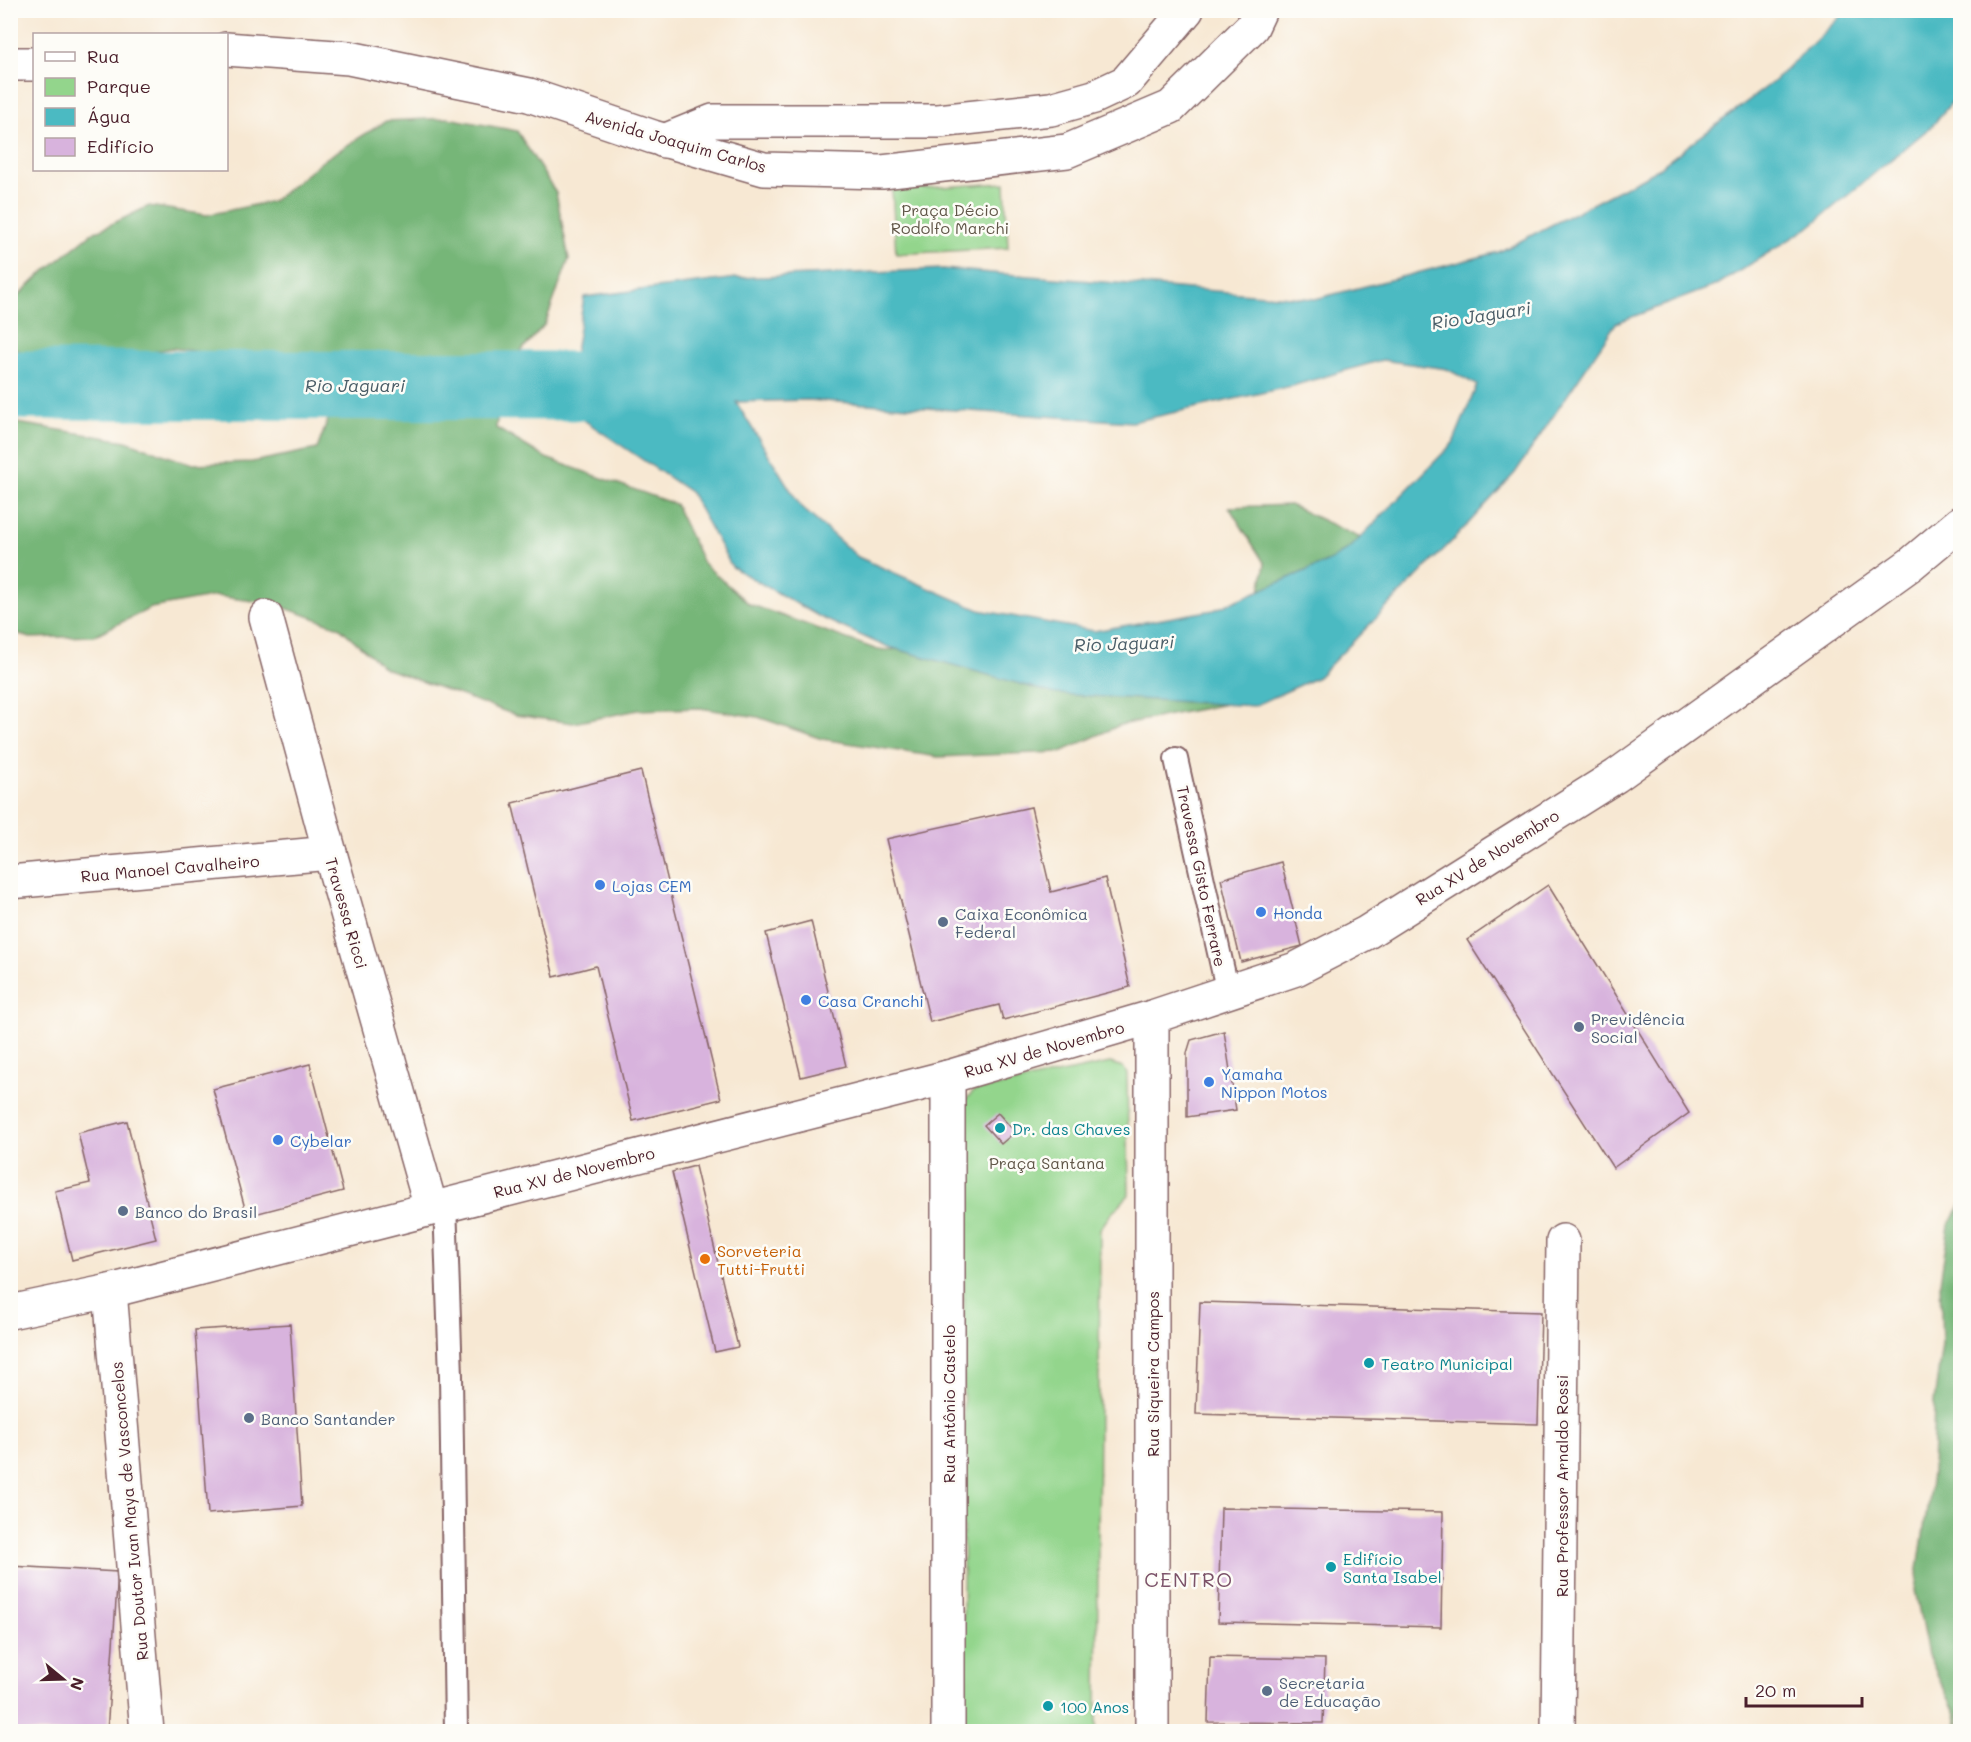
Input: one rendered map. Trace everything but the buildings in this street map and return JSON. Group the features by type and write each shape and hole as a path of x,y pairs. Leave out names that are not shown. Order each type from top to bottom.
{"street":[{"path":"664,141 713,121 938,121 1051,109 1094,97 1126,82 1187,10"},
{"name":"Avenida Joaquim Carlos","path":"228,49 349,58 517,93 664,141 764,169 882,172 1067,151 1171,107 1252,27 1260,10"},
{"path":"10,64 33,64"},
{"name":"Rua XV de Novembro","path":"10,1312 110,1291 948,1077 1152,1017 1296,969 1366,933 1616,776 1911,564 1960,522"},
{"name":"Travessa Ricci","path":"266,616 330,853 438,1206"},
{"name":"Rua Manoel Cavalheiro","path":"10,882 330,853"},
{"name":"Rua Siqueira Campos","path":"1152,1017 1152,1731"},
{"name":"Rua Antônio Castelo","path":"948,1077 948,1731"},
{"name":"Rua Professor Arnaldo Rossi","path":"1558,1731 1563,1241"},
{"name":"Rua Doutor Ivan Maya de Vasconcelos","path":"110,1291 147,1731"}],"lane":[{"name":"Travessa Gisto Ferrare","path":"1176,759 1228,993"},
{"path":"438,1206 451,1376 456,1731"}],"green space":[{"path":"448,118 517,131 556,193 569,259 545,324 504,370 496,428 546,458 675,504 703,563 749,604 878,650 940,648 1254,625 1265,564 1229,507 1290,505 1410,561 1251,699 1120,725 1061,752 938,757 822,739 758,717 700,708 638,710 573,723 515,715 385,668 339,627 274,604 216,596 151,608 93,636 30,638 11,631 11,422 126,441 190,464 252,462 317,449 341,385 291,355 229,356 172,348 106,361 33,359 11,346 11,303 39,276 91,234 149,206 207,215 273,201 325,159 386,121"},
{"name":"Praça Décio Rodolfo Marchi","path":"1005,183 1008,248 896,254 892,190"},
{"name":"Praça Santana","path":"1110,1063 1123,1067 1127,1074 1129,1195 1100,1229 1097,1731 963,1732 964,1101 974,1091"},
{"path":"1960,1206 1959,1732 1956,1714 1928,1655 1915,1590 1932,1474 1934,1402 1942,1344 1940,1282 1949,1225"}],"water":[{"path":"1846,11 1960,11 1960,92 1933,125 1808,228 1717,285 1616,323 1515,473 1455,538 1318,677 1254,706 1055,694 882,645 820,617 732,567 690,492 566,408 584,297 737,278 943,269 1315,299 1499,252 1652,173 1773,82","holes":["1382,360 1447,369 1477,385 1453,443 1351,547 1331,560 1214,610 1094,631 979,610 858,557 801,507 736,402 808,400 1132,422 1292,386"]}],"waterway":[{"name":"Rio Jaguari","path":"10,385 665,386"}],"place":[{"name":"Lojas CEM","path":"600,885"},
{"name":"Honda","path":"1261,912"},
{"name":"Caixa Econômica Federal","path":"943,922"},
{"name":"Casa Cranchi","path":"806,1000"},
{"name":"Previdência Social","path":"1579,1027"},
{"name":"Yamaha Nippon Motos","path":"1209,1082"},
{"name":"Dr. das Chaves","path":"1000,1128"},
{"name":"Cybelar","path":"278,1140"},
{"name":"Banco do Brasil","path":"123,1211"},
{"name":"Sorveteria Tutti-Frutti","path":"705,1259"},
{"name":"Teatro Municipal","path":"1369,1363"},
{"name":"Banco Santander","path":"249,1418"},
{"name":"Edifício Santa Isabel","path":"1331,1567"},
{"name":"Secretaria de Educação","path":"1267,1691"},
{"name":"100 Anos","path":"1048,1706"}],"district":[{"name":"CENTRO","path":"1189,1579"}]}
